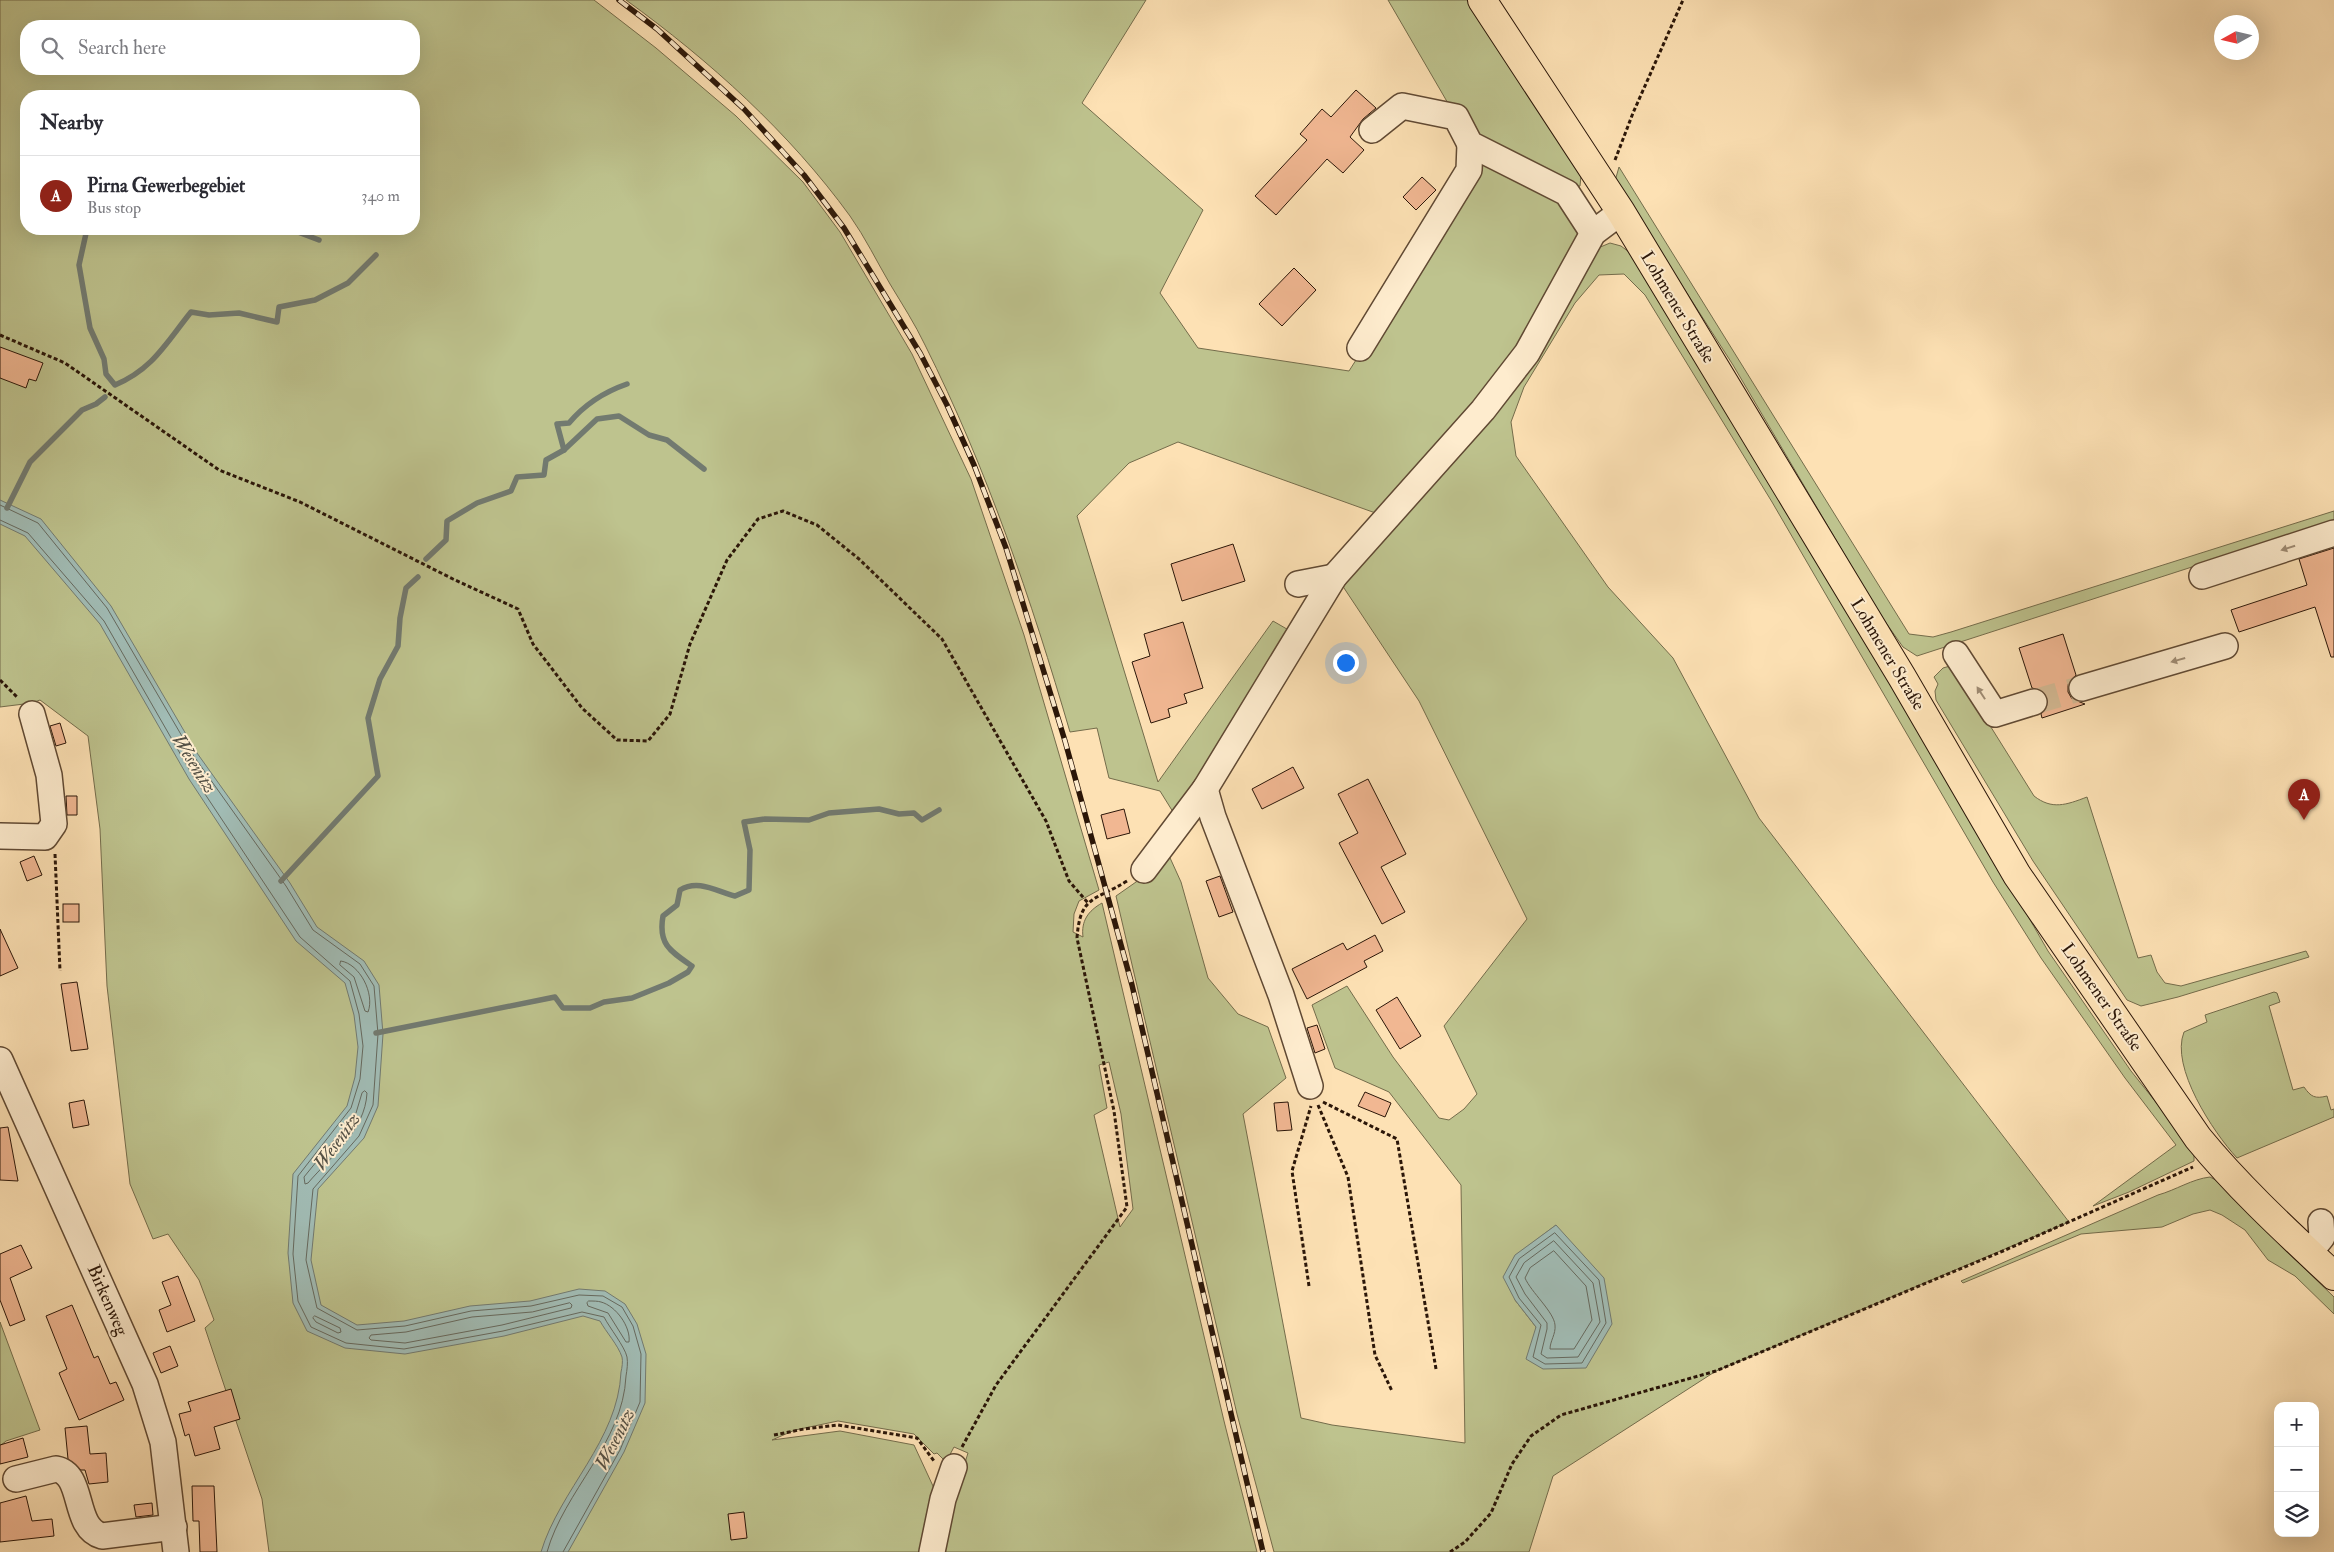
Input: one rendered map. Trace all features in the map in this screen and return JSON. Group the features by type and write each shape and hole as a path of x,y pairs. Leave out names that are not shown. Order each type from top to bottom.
{"main road":[{"name":"Lohmener Straße","path":"1482,0 1621,212 1902,677 2016,875 2198,1138 2214,1158 2334,1276"}],"street":[{"path":"1360,348 1469,170 1470,144 1456,117 1402,106 1372,130"},
{"path":"1470,144 1567,193 1593,233"},
{"path":"1144,870 1205,789 1334,577 1483,410 1527,353 1593,233 1621,212"},
{"path":"2202,576 2334,533"},
{"path":"1298,584 1334,577"},
{"path":"2082,688 2225,646"},
{"path":"1956,654 1995,714 2034,702"},
{"path":"0,836 45,837 54,824 49,775 32,714"},
{"path":"1205,789 1213,817 1281,995 1312,1091"},
{"name":"Birkenweg","path":"0,1060 145,1384 163,1442 176,1552"},
{"path":"2309,1252 2322,1237 2322,1222"},
{"path":"16,1479 56,1469 62,1470 70,1479 87,1525 97,1535 102,1536 174,1527"},
{"path":"932,1552 943,1500 952,1474"}],"path":[{"path":"1605,187 1632,113 1683,0"},
{"path":"0,335 65,363 219,470 300,502 453,579 518,609 533,644 538,651 582,708 617,740 648,741 670,714 690,644 727,560 758,519 783,511 817,525 865,564 942,639 1046,821 1068,881 1088,903"},
{"path":"45,837 55,851 60,971"},
{"path":"774,1435 838,1425 916,1438 952,1474 996,1385 1127,1207 1114,1111 1077,938 1078,920 1082,909 1093,898 1107,893 1144,870"},
{"path":"1309,1286 1292,1171 1312,1091"},
{"path":"1312,1091 1329,1107 1365,1121 1398,1138 1436,1369"},
{"path":"1312,1091 1348,1177 1375,1355 1392,1391"},
{"path":"1450,1552 1465,1542 1490,1513 1502,1491 1512,1464 1531,1436 1561,1414 1716,1371 2003,1251 2214,1158"}],"green space":[{"path":"0,0 594,0 656,48 736,116 803,182 840,232 912,354 971,479 1024,635 1099,890 1079,901 1074,914 1073,932 1083,937 1083,926 1086,917 1102,903 1224,1421 1257,1552 937,1552 968,1453 954,1447 946,1462 937,1453 934,1454 914,1434 838,1421 795,1430 772,1440 840,1431 914,1445 939,1499 928,1552 269,1552 262,1499 205,1328 214,1320 199,1280 168,1234 153,1239 130,1184 107,986 100,829 88,736 40,700 32,703 0,707","holes":["1109,1062 1121,1114 1133,1209 1120,1227 1094,1115 1107,1108 1099,1065"]},
{"path":"626,0 1146,0 1082,103 1203,210 1160,293 1198,348 1349,371 1473,176 1476,156 1560,197 1576,220 1578,235 1517,354 1381,515 1178,442 1129,463 1077,516 1158,782 1273,621 1292,632 1178,820 1160,791 1109,778 1097,728 1070,732 1040,633 1006,535 968,439 921,337 850,216 801,155 747,99 688,48"},
{"path":"1388,0 1467,0 1581,176 1580,186 1570,189 1474,134 1449,105"},
{"path":"1619,167 1909,634 1933,637 1951,632 2334,511 2334,521 1917,656 1903,647 1879,613 1733,365 1615,181"},
{"path":"1610,243 1621,246 1633,255 1893,682 2048,951 2131,1071 2194,1150 2194,1161 2129,1192 2093,1206 2176,1145 2125,1078 2041,958 1993,882 1772,502 1645,295 1624,274 1599,275 1575,303 1524,387 1511,422 1516,456 1608,587 1673,658 1759,818 2069,1222 1716,1371 1553,1476 1529,1552 1274,1552 1237,1414 1116,896 1146,875 1166,849 1181,882 1208,978 1238,1014 1268,1027 1286,1078 1243,1114 1301,1418 1332,1425 1465,1443 1461,1185 1389,1092 1335,1068 1312,1005 1347,986 1393,1057 1439,1118 1449,1120 1464,1109 1477,1094 1444,1026 1527,919 1419,701 1340,582 1598,248","holes":["1556,1225 1543,1369 1536,1327 1515,1300 1515,1256"]},
{"path":"1950,666 1954,668 2034,796 2053,805 2066,804 2087,797 2138,958 2151,955 2157,972 2165,983 2181,986 2306,951 2309,957 2178,997 2141,1006 2127,1000 2033,861 1936,700 1935,691 1938,684 1934,677 1943,668"},
{"path":"2274,992 2277,993 2280,1002 2269,1006 2293,1090 2304,1087 2314,1096 2327,1096 2331,1110 2334,1109 2334,1117 2237,1158 2227,1147 2206,1116 2188,1080 2181,1046 2184,1032 2207,1022 2205,1015"},
{"path":"2210,1177 2225,1185 2268,1233 2334,1297 2334,1314 2295,1276 2268,1260 2245,1230 2222,1215 2210,1210 2193,1214 2162,1227 2081,1234 1963,1283 1961,1281 2158,1195"},
{"path":"0,1322 40,1430 6,1441 0,1446"}],"water":[{"name":"Wesenitz","path":"0,500 41,519 111,606 197,753 290,883 317,927 364,961 379,985 383,1034 378,1106 364,1138 318,1189 311,1260 321,1305 357,1325 404,1321 470,1306 530,1301 579,1289 605,1291 625,1304 637,1324 646,1354 645,1403 624,1452 568,1552 541,1552 561,1507 599,1443 610,1420 617,1397 622,1364 622,1357 618,1348 600,1321 583,1316 504,1336 405,1354 345,1348 307,1331 293,1303 288,1253 293,1174 347,1106 355,1077 358,1047 354,1015 345,983 296,941 189,779 100,624 25,536 0,524"},
{"path":"1556,1225 1604,1278 1612,1324 1586,1368 1543,1369 1526,1359 1536,1327 1515,1300 1503,1277 1515,1255"}],"building":[{"path":"1356,90 1376,108 1363,119 1350,137 1364,150 1343,173 1327,159 1276,215 1255,196 1307,140 1300,134 1322,109 1331,117"},
{"path":"1422,177 1436,190 1416,210 1403,197"},
{"path":"1294,268 1316,290 1282,326 1259,304"},
{"path":"0,347 43,363 36,381 29,379 26,388 0,378"},
{"path":"1233,544 1245,581 1182,601 1171,564"},
{"path":"2334,548 2334,657 2331,657 2315,607 2239,632 2231,610 2307,585 2299,559"},
{"path":"1183,622 1203,688 1184,694 1187,703 1168,709 1170,717 1151,723 1132,662 1150,656 1144,634"},
{"path":"2063,634 2076,675 2068,684 2068,692 2072,699 2085,704 2042,718 2041,714 2048,706 2048,697 2043,691 2032,688 2019,648"},
{"path":"60,723 66,743 56,746 50,726"},
{"path":"1293,767 1304,788 1262,809 1252,789"},
{"path":"1368,779 1406,854 1381,867 1405,912 1382,924 1339,843 1358,833 1338,794"},
{"path":"66,796 77,796 77,815 67,815"},
{"path":"1124,809 1130,833 1107,839 1101,815"},
{"path":"34,856 42,875 27,881 20,862"},
{"path":"1220,876 1233,912 1219,917 1206,881"},
{"path":"63,904 79,904 79,922 63,922"},
{"path":"0,929 18,968 0,976"},
{"path":"1375,935 1383,951 1364,961 1367,967 1307,999 1292,969 1343,943 1347,950"},
{"path":"77,982 88,1049 71,1051 61,984"},
{"path":"1397,997 1421,1036 1400,1049 1376,1010"},
{"path":"1317,1025 1325,1049 1315,1053 1307,1028"},
{"path":"1365,1092 1391,1103 1385,1117 1358,1106"},
{"path":"84,1100 89,1125 73,1128 69,1103"},
{"path":"1288,1102 1292,1130 1277,1131 1274,1103"},
{"path":"8,1127 18,1181 0,1180 0,1128"},
{"path":"21,1245 32,1268 10,1278 25,1320 10,1326 0,1300 0,1254"},
{"path":"178,1276 195,1321 167,1332 159,1310 171,1305 162,1282"},
{"path":"72,1305 94,1358 98,1356 110,1384 116,1382 124,1400 79,1420 59,1373 67,1369 46,1316"},
{"path":"170,1346 178,1366 161,1373 153,1353"},
{"path":"231,1389 240,1419 214,1427 220,1449 195,1456 189,1434 185,1436 179,1414 191,1411 188,1402"},
{"path":"87,1426 90,1454 106,1453 108,1482 89,1484 85,1470 81,1470 68,1459 65,1428"},
{"path":"23,1438 28,1457 0,1464 0,1445"},
{"path":"192,1486 214,1486 217,1552 200,1552 199,1521 193,1521"},
{"path":"26,1496 32,1521 52,1519 54,1536 0,1542 0,1503"},
{"path":"152,1503 153,1515 136,1517 134,1505"},
{"path":"744,1512 747,1538 731,1540 728,1514"}],"waterway":[{"path":"86,235 79,265 90,328 104,359 106,374 115,385 128,379 149,363 166,345 191,312 209,315 239,313 277,322 279,307 315,300 348,283 376,255"},
{"path":"306,235 319,240"},
{"path":"564,450 557,424 569,423 595,399 627,384"},
{"path":"7,508 30,462 82,410 96,404 105,397"},
{"path":"426,559 446,540 447,521 477,503 511,491 517,477 544,475 546,460 564,450 597,419 619,416 649,435 667,440 704,469"},
{"path":"281,881 378,776 368,718 380,679 398,646 400,618 406,588 418,577"},
{"path":"376,1033 555,997 563,1008 590,1008 604,1002 632,998 669,983 688,972 692,966 677,956 667,946 662,934 663,916 677,905 680,890 687,887 700,886 735,896 749,890 750,850 744,822 765,819 809,820 829,813 879,809 899,814 914,813 922,820 939,810"}],"tunnel":[{"path":"2034,702 2082,688"}],"railway":[{"path":"619,0 657,29 744,109 804,175 844,228 920,353 947,405 974,465 1006,548 1065,741 1132,985 1263,1552"}],"place":[{"name":"Pirna Gewerbegebiet","path":"2304,820"}]}
